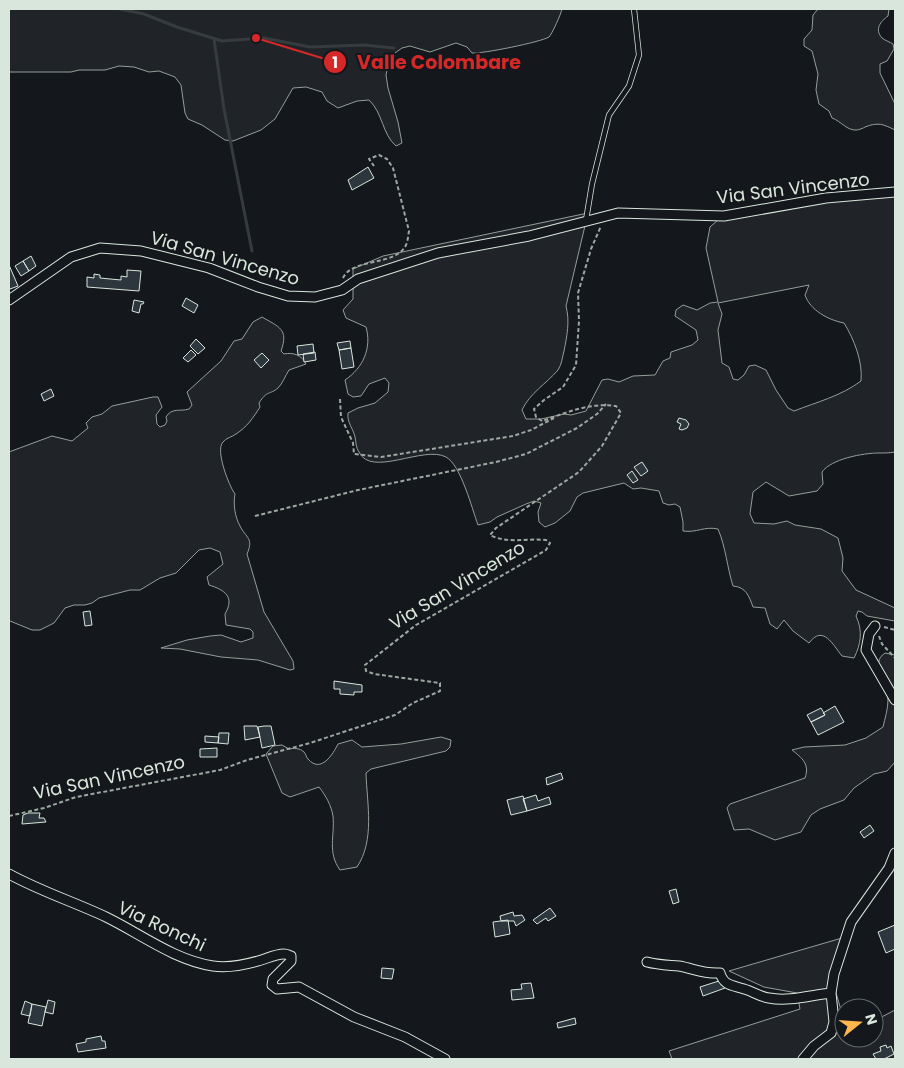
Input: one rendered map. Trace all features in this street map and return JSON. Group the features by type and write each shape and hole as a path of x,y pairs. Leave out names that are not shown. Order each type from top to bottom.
{"street":[{"name":"Via San Vincenzo","path":"9,300 71,257 100,248 150,253 209,268 258,287 288,296 315,297 345,288 358,278 438,253 529,236 618,213 724,216 826,198 895,192"},
{"path":"875,626 869,634 866,650 895,700"},
{"path":"803,1059 814,1046 831,1033 834,1022 831,993 834,974 851,922 889,868 895,853"},
{"name":"Via Ronchi","path":"9,874 34,888 108,918 194,962 216,966 232,966 287,954 291,956 291,961 273,979 272,985 277,989 299,987 354,1018 405,1038 445,1059"},
{"path":"647,962 656,965 681,966 707,974 720,973 722,979 728,985 769,998 790,999 831,993"}],"lane":[{"path":"586,222 592,184 609,115 629,86 639,55 634,9"}],"path":[{"path":"345,288 343,277 347,272 359,266 393,256 404,248 407,242 409,231 393,168 387,159 379,155 369,159 374,166"},
{"path":"605,217 591,250 578,293 579,320 576,365 563,387 534,409 536,417 542,421 561,414 606,404"},
{"path":"340,399 341,417 353,443 354,454 381,457 513,436 531,430 561,414"},
{"path":"255,516 358,490 496,462 526,454 577,428 597,414 606,404"},
{"name":"Via San Vincenzo","path":"9,816 44,808 76,797 220,770 395,715 413,703 440,691 440,683 374,674 366,671 365,665 416,625 546,550 550,542 546,540 498,539 490,535 496,528 579,472 602,446 621,413 616,406 606,404"},
{"path":"875,626 895,630"},
{"path":"875,626 882,644 895,658"}],"shaded area":[{"path":"9,9 562,9 549,37 535,42 478,53 472,53 467,47 456,43 430,52 410,46 402,48 395,53 389,62 386,75 402,143 396,146 388,136 374,105 369,100 357,101 338,108 327,101 322,92 306,87 293,88 275,119 261,130 233,141 225,140 202,125 188,119 185,113 181,85 175,77 159,71 149,72 134,67 119,66 105,70 79,70 71,72 9,72"},
{"path":"818,9 889,9 888,16 881,23 879,31 882,38 893,44 894,49 887,61 880,64 880,73 895,104 895,130 877,124 858,130 850,129 832,118 829,111 819,104 816,90 818,74 812,51 804,46 804,39 812,30 813,15"},
{"path":"895,188 895,452 856,456 840,460 826,467 822,472 823,484 817,491 789,496 766,482 753,492 750,514 754,523 774,524 787,521 795,525 821,529 838,538 843,558 842,571 856,590 895,608 895,621 867,616 858,611 856,616 860,627 860,637 854,658 842,656 831,642 823,636 819,635 809,643 793,631 784,620 777,629 770,624 765,608 753,607 744,590 733,586 718,529 709,528 683,531 680,507 675,504 663,503 659,491 641,488 633,489 624,483 583,493 577,497 570,511 555,523 545,527 539,522 538,512 541,503 534,501 490,522 478,525 461,478 446,457 436,454 375,462 365,459 358,450 348,420 348,413 375,403 388,392 389,383 385,378 369,384 361,396 353,397 348,394 345,380 357,370 367,350 368,342 366,327 346,318 343,310 353,299 353,269 383,256 588,213 566,306 568,328 561,363 558,370 525,404 522,410 526,419 541,419 564,414 571,415 586,411 602,380 608,379 619,382 633,376 655,375 663,361 670,358 671,352 692,345 698,340 696,330 675,316 676,310 683,305 697,310 710,303 718,302 706,248 710,227 718,220 875,190","holes":["809,285 805,295 807,300 820,314 844,323 857,351 861,366 861,381 837,395 794,411 788,408 766,370 755,365 749,366 744,375 738,380 733,379 729,367 722,363 718,330 722,314 718,303"]},
{"path":"262,317 278,326 283,333 284,338 281,351 284,354 291,353 297,355 306,364 289,370 278,388 266,394 262,399 259,403 260,407 247,425 223,442 221,452 226,476 235,494 234,506 237,519 249,541 250,545 247,554 264,612 293,661 294,669 290,670 258,660 221,657 180,649 161,648 187,640 210,636 221,635 241,642 253,638 253,632 250,629 226,625 225,614 229,599 220,589 209,585 207,577 223,564 220,552 210,548 199,550 176,573 160,578 140,590 130,590 99,598 85,605 74,605 65,608 54,623 40,630 32,630 10,621 9,452 52,436 72,441 88,428 86,423 92,417 102,414 112,406 153,397 158,397 162,407 156,415 157,424 160,427 165,425 166,417 171,412 189,409 192,405 187,392 221,361 234,341 242,339 253,322"},
{"path":"885,653 895,655 895,762 887,771 874,774 854,788 844,800 820,809 811,815 801,832 775,840 749,829 734,830 727,808 730,804 805,778 806,765 792,750 804,747 845,745 866,738 883,727 888,700 880,675 879,663 880,657"},
{"path":"441,737 451,740 450,747 446,751 371,769 366,773 369,822 366,845 357,867 340,870 334,857 332,844 333,816 330,804 324,794 319,787 290,797 282,793 266,754 273,746 282,745 289,749 301,750 308,759 317,764 326,761 338,744 352,740 362,747 401,744"},
{"path":"842,938 834,986 838,998 834,998 834,1048 884,1048 884,1016 895,1010 895,1059 672,1059 669,1051 800,1009 797,993 764,987 729,971"}],"building":[{"path":"368,167 374,178 352,190 348,180"},
{"path":"31,256 36,266 29,271 23,261"},
{"path":"23,261 29,271 21,276 15,266"},
{"path":"9,265 18,286 10,289 9,287"},
{"path":"127,270 141,271 139,291 87,287 87,277 94,278 94,274 100,275 100,278 121,280 121,276 127,277"},
{"path":"186,298 198,305 194,313 182,306"},
{"path":"134,300 144,302 141,304 139,313 132,311"},
{"path":"196,339 205,348 198,354 190,346"},
{"path":"350,341 351,348 339,350 337,343"},
{"path":"313,344 314,353 298,355 297,346"},
{"path":"351,348 354,367 342,369 339,350"},
{"path":"191,350 196,355 188,362 183,358"},
{"path":"315,352 316,360 304,362 303,354"},
{"path":"262,353 269,360 261,368 254,360"},
{"path":"51,389 54,396 44,401 41,394"},
{"path":"679,418 686,420 689,424 687,428 679,429 681,424 677,422"},
{"path":"642,462 648,471 641,476 634,467"},
{"path":"632,471 638,480 633,483 627,475"},
{"path":"90,611 92,625 85,626 83,612"},
{"path":"334,681 362,685 362,692 354,692 354,695 340,694 340,689 334,689"},
{"path":"835,706 844,722 818,735 811,722 825,715 823,713"},
{"path":"821,708 825,715 811,722 807,715"},
{"path":"244,726 257,726 260,737 245,740"},
{"path":"271,726 275,745 262,748 258,727"},
{"path":"219,733 229,733 228,744 218,743"},
{"path":"205,736 219,737 218,743 205,742"},
{"path":"217,748 217,757 200,757 200,749"},
{"path":"561,773 563,779 547,785 546,778"},
{"path":"536,795 538,801 549,797 551,804 527,811 523,799"},
{"path":"523,796 527,811 511,815 507,800"},
{"path":"40,813 39,818 44,818 46,822 22,824 23,815"},
{"path":"870,825 874,831 864,838 860,832"},
{"path":"676,889 679,902 673,904 669,891"},
{"path":"550,908 556,916 548,921 546,918 537,924 533,920"},
{"path":"513,912 514,916 522,915 525,920 516,926 514,921 501,921 500,916"},
{"path":"508,920 510,934 495,937 493,922"},
{"path":"895,925 895,949 886,953 878,932"},
{"path":"382,968 394,969 392,979 381,978"},
{"path":"722,980 725,988 703,996 700,987"},
{"path":"531,983 534,998 512,1000 511,990 522,989 521,984"},
{"path":"48,1000 55,1002 53,1014 45,1012"},
{"path":"25,1001 32,1004 30,1016 21,1014"},
{"path":"32,1004 46,1007 42,1026 28,1023"},
{"path":"575,1018 576,1024 558,1028 557,1023"},
{"path":"101,1036 102,1041 105,1041 106,1048 78,1052 76,1044 86,1042 86,1039"},
{"path":"886,1045 887,1048 891,1046 894,1054 884,1059 876,1059 873,1054 881,1051 880,1048 884,1048"}],"waterway":[{"path":"120,9 144,14 222,41 264,38 310,47 364,45 394,48"},
{"path":"214,39 224,109 252,251"}],"place":[{"name":"Valle Colombare","path":"256,38"}]}
